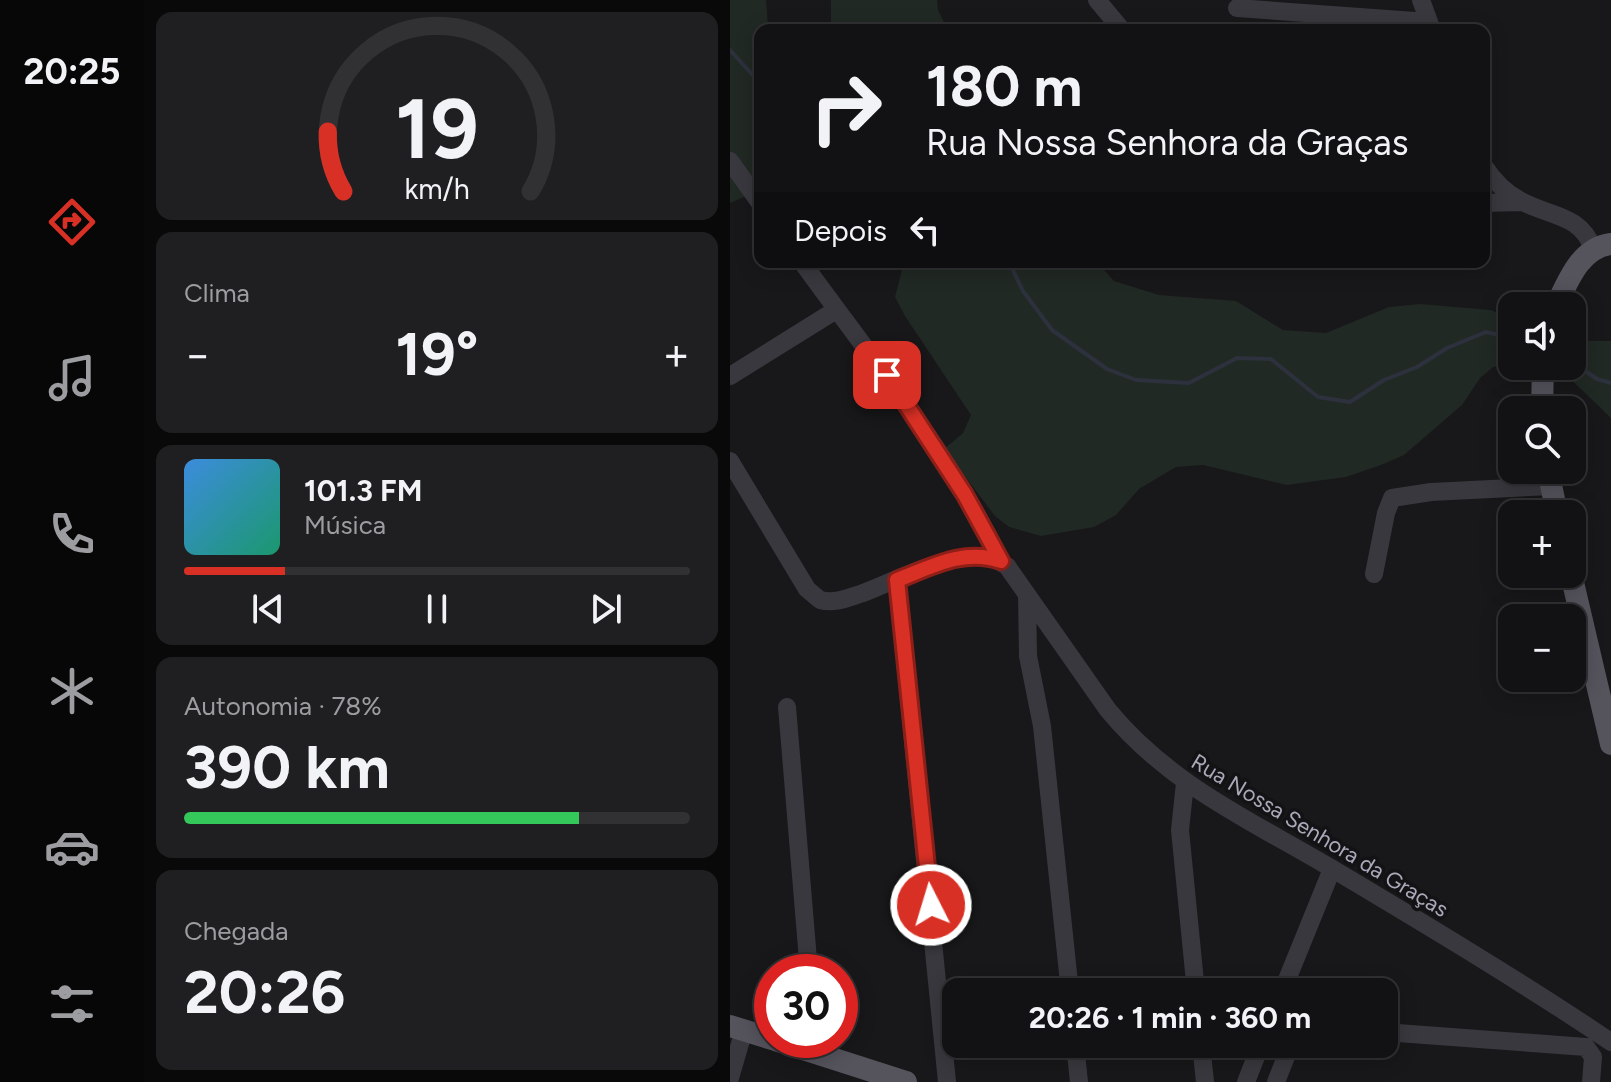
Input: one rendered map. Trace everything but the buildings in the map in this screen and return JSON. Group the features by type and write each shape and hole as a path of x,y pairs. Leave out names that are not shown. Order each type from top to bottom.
{"main road":[{"path":"1563,292 1574,270 1602,246"},
{"path":"1574,588 1611,744"},
{"path":"838,1058 879,1078 906,1082"}],"street":[{"path":"1097,0 1117,24"},
{"path":"1421,0 1429,24"},
{"path":"1237,8 1409,24"},
{"path":"730,161 754,195"},
{"path":"1490,173 1521,202 1581,227 1602,246"},
{"path":"1490,203 1521,202"},
{"name":"Rua Nossa Senhora da Graças","path":"806,268 887,375 965,495 1001,561 1126,732 1185,783 1332,869 1611,1042"},
{"path":"730,376 836,310"},
{"path":"730,461 807,589 820,600 841,600 968,556 1001,561"},
{"path":"1374,574 1392,498 1498,484"},
{"path":"897,580 947,1082"},
{"path":"1027,595 1028,656 1042,726 1069,978"},
{"path":"787,707 808,954"},
{"path":"1185,783 1180,830 1195,978"},
{"path":"1288,978 1332,869"},
{"path":"730,1078 737,1028"},
{"path":"1398,1033 1586,1047 1593,1057 1591,1082"},
{"path":"1076,1058 1079,1082"},
{"path":"1202,1058 1205,1082"},
{"path":"1246,1082 1255,1058"},
{"path":"1276,1082 1285,1058"}],"shaded area":[{"path":"730,0 766,0 768,24 754,24 754,193 730,203"},
{"path":"831,0 937,0 945,24 830,24"},
{"path":"902,268 1102,268 1114,281 1159,295 1236,301 1283,330 1326,333 1389,307 1420,304 1491,310 1498,313 1498,366 1480,378 1462,405 1404,455 1381,465 1346,477 1287,485 1203,465 1176,467 1139,489 1116,515 1094,527 1041,536 1009,527 995,516 944,449 963,433 971,415 895,297"},
{"path":"1586,341 1611,341 1611,418 1572,380 1586,380"}],"waterway":[{"path":"730,50 754,76"},
{"path":"1012,268 1023,291 1052,330 1107,369 1136,380 1189,383 1237,358 1271,359 1318,397 1350,402 1384,380 1417,367 1447,348 1486,332 1498,335"},
{"path":"1586,372 1611,383"}],"route":[{"path":"887,375 984,526 1001,561 968,556 897,580 931,905"}]}
